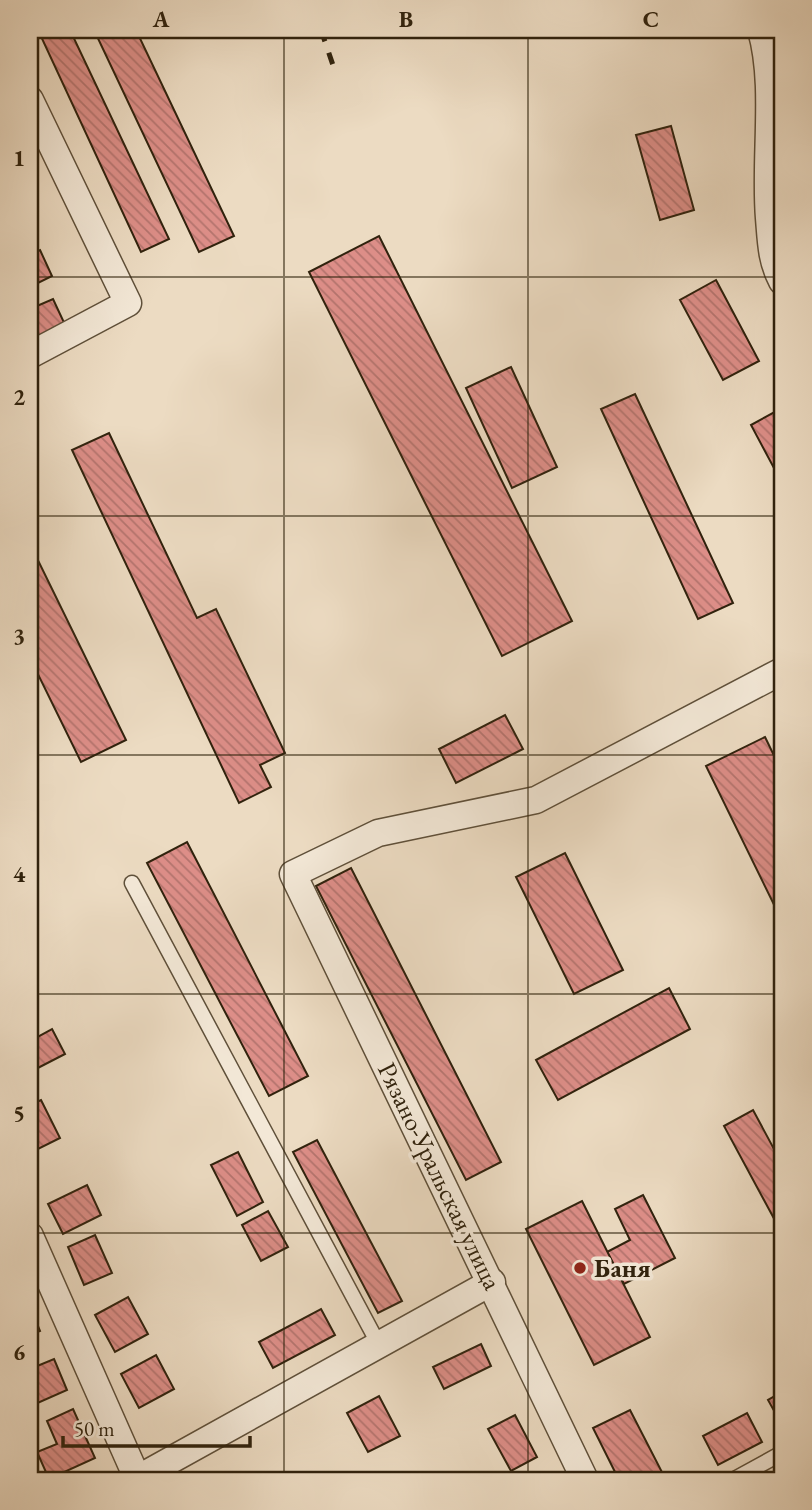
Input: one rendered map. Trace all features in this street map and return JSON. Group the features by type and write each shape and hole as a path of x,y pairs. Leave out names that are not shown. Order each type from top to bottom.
{"street":[{"path":"761,30 769,58 766,174 772,262 782,281"},
{"path":"30,100 128,303 30,355"},
{"name":"Рязано-Уральская улица","path":"585,1480 492,1282 293,874 379,833 536,800 782,671"},
{"path":"30,1236 137,1480 492,1282"}],"lane":[{"path":"132,883 379,1345"},
{"path":"733,1480 782,1453"}],"building":[{"path":"38,30 70,30 169,239 141,252"},
{"path":"94,30 136,30 234,236 199,252"},
{"path":"671,126 694,210 660,220 636,135"},
{"path":"379,236 572,621 502,656 309,272"},
{"path":"40,250 52,276 30,287 30,255"},
{"path":"716,280 759,361 723,380 680,300"},
{"path":"53,299 67,329 35,344 30,332 30,309"},
{"path":"511,367 557,467 512,488 466,388"},
{"path":"635,394 733,603 698,619 601,409"},
{"path":"782,408 782,483 751,425"},
{"path":"109,433 197,618 216,609 285,753 260,765 271,787 239,803 72,450"},
{"path":"30,544 126,740 81,762 30,658"},
{"path":"505,715 523,749 456,783 439,749"},
{"path":"765,737 782,772 782,921 706,766"},
{"path":"187,842 308,1076 269,1096 147,863"},
{"path":"565,853 623,970 574,994 516,877"},
{"path":"351,868 501,1162 466,1180 316,886"},
{"path":"669,988 690,1029 558,1100 536,1060"},
{"path":"52,1029 65,1054 30,1072 30,1041"},
{"path":"41,1100 60,1138 32,1152 30,1105"},
{"path":"753,1110 782,1164 782,1223 778,1226 724,1126"},
{"path":"317,1140 402,1301 378,1313 293,1152"},
{"path":"238,1152 263,1202 237,1216 211,1165"},
{"path":"87,1185 101,1215 63,1234 48,1204"},
{"path":"643,1195 675,1258 624,1284 607,1252 630,1240 615,1209"},
{"name":"Баня","path":"582,1201 650,1337 594,1365 526,1229"},
{"path":"268,1211 288,1247 261,1261 242,1225"},
{"path":"95,1235 112,1273 84,1285 68,1247"},
{"path":"128,1297 148,1334 115,1352 95,1315"},
{"path":"30,1306 40,1331 30,1335"},
{"path":"321,1309 335,1335 273,1368 259,1342"},
{"path":"481,1344 491,1366 444,1389 433,1367"},
{"path":"156,1355 174,1389 139,1408 121,1374"},
{"path":"54,1359 67,1390 33,1405 30,1369"},
{"path":"782,1392 782,1425 768,1400"},
{"path":"379,1396 400,1436 368,1452 347,1413"},
{"path":"73,1409 95,1458 49,1479 37,1452 57,1444 47,1421"},
{"path":"630,1410 666,1480 619,1480 593,1428"},
{"path":"747,1413 762,1442 718,1465 703,1436"},
{"path":"515,1415 537,1457 511,1471 488,1429"}],"railway":[{"path":"321,30 335,71"}],"place":[{"name":"Баня","path":"580,1268"}]}
